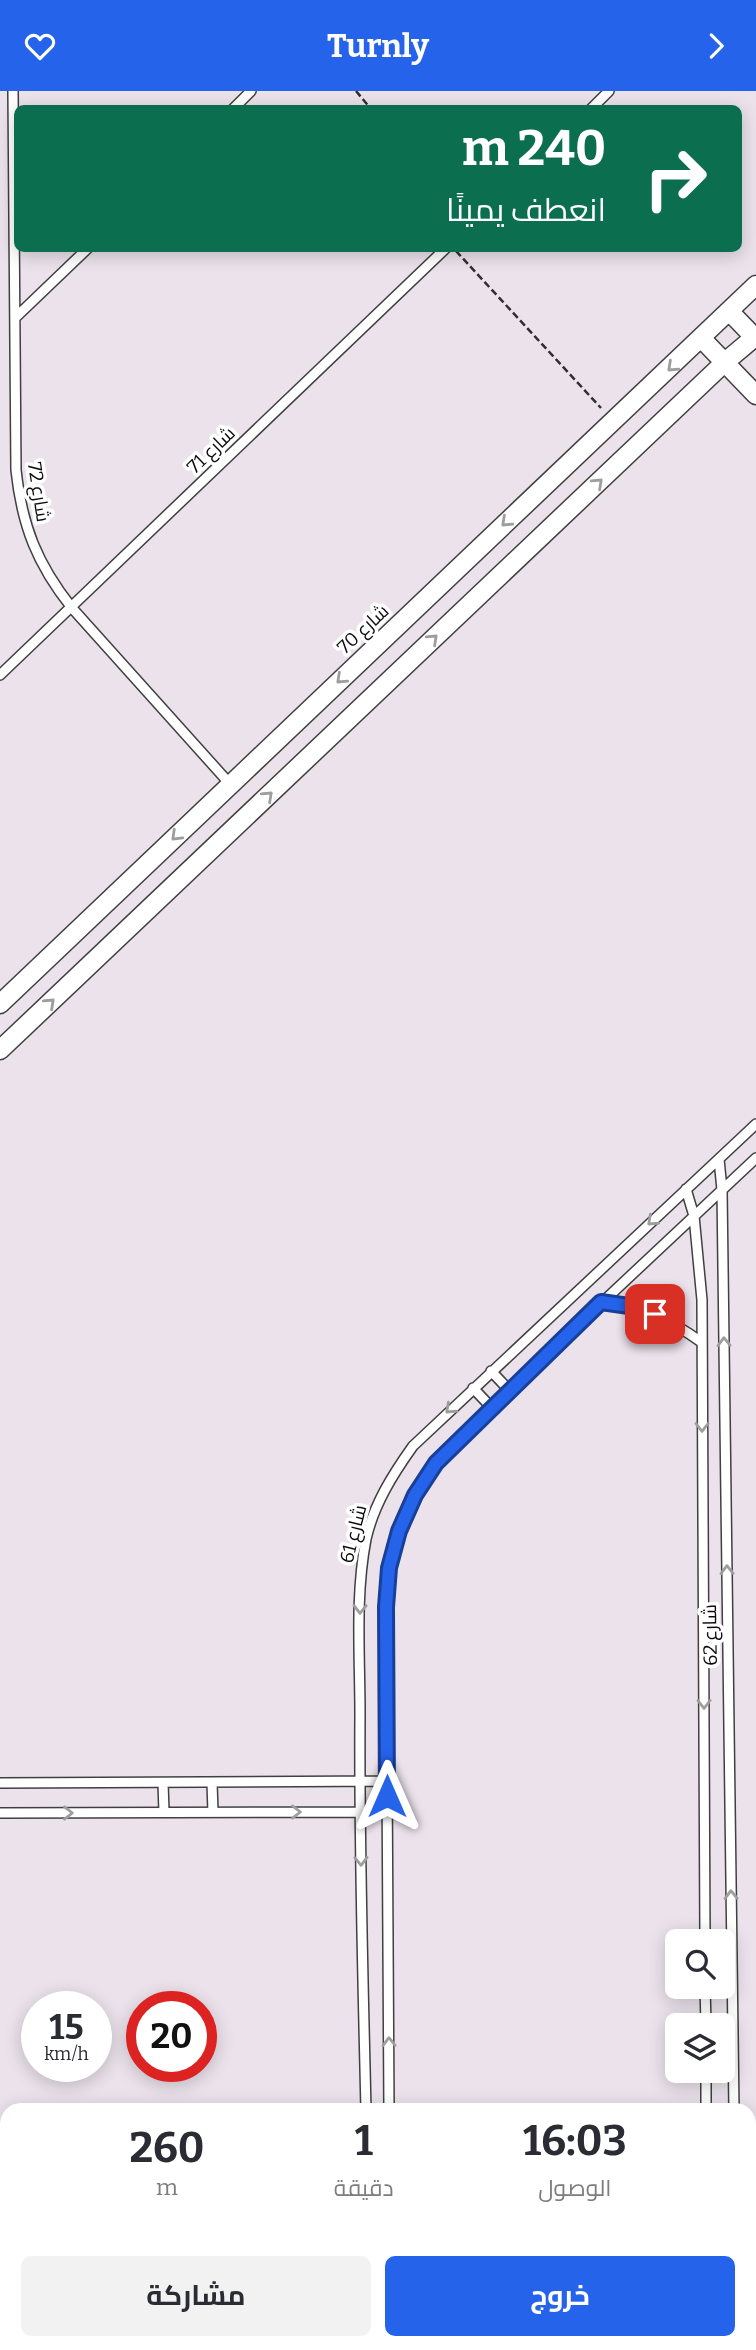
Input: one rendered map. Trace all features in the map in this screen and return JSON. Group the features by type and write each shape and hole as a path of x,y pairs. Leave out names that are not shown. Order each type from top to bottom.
{"street":[{"name":"شارع 70","path":"0,1004 756,285"},
{"path":"0,1050 725,362 756,338 729,310"},
{"path":"702,339 756,395"}],"lane":[{"name":"شارع 72","path":"13,91 14,204"},
{"path":"237,105 251,91"},
{"path":"595,105 609,91"},
{"name":"شارع 72","path":"14,252 16,470 19,501 38,558 72,608 230,784"},
{"path":"15,318 84,252"},
{"name":"شارع 71","path":"0,675 442,252"},
{"name":"شارع 61","path":"366,2103 359,1781 361,1571 377,1504 393,1473 413,1445 756,1124"},
{"path":"390,2103 386,1607 389,1568 399,1531 415,1495 436,1463 601,1302 756,1158"},
{"name":"شارع 62","path":"719,1159 722,1190 734,2103"},
{"name":"شارع 62","path":"686,1189 694,1216 702,1300 705,1929"},
{"path":"601,1302 629,1306 655,1314 679,1326 701,1342"},
{"path":"491,1371 509,1390"},
{"path":"472,1388 491,1408"},
{"path":"0,1783 387,1781"},
{"path":"163,1783 164,1812"},
{"path":"212,1783 213,1812"},
{"path":"0,1813 387,1812"},
{"path":"706,2083 706,2103"}],"path":[{"path":"356,91 368,105"},
{"path":"457,252 613,420"}],"shaded area":[{"path":"0,91 756,91 756,2103 0,2103"}],"route":[{"path":"387,1796 386,1607 389,1568 399,1531 415,1495 436,1463 463,1434 601,1302 629,1306 655,1314"}]}
